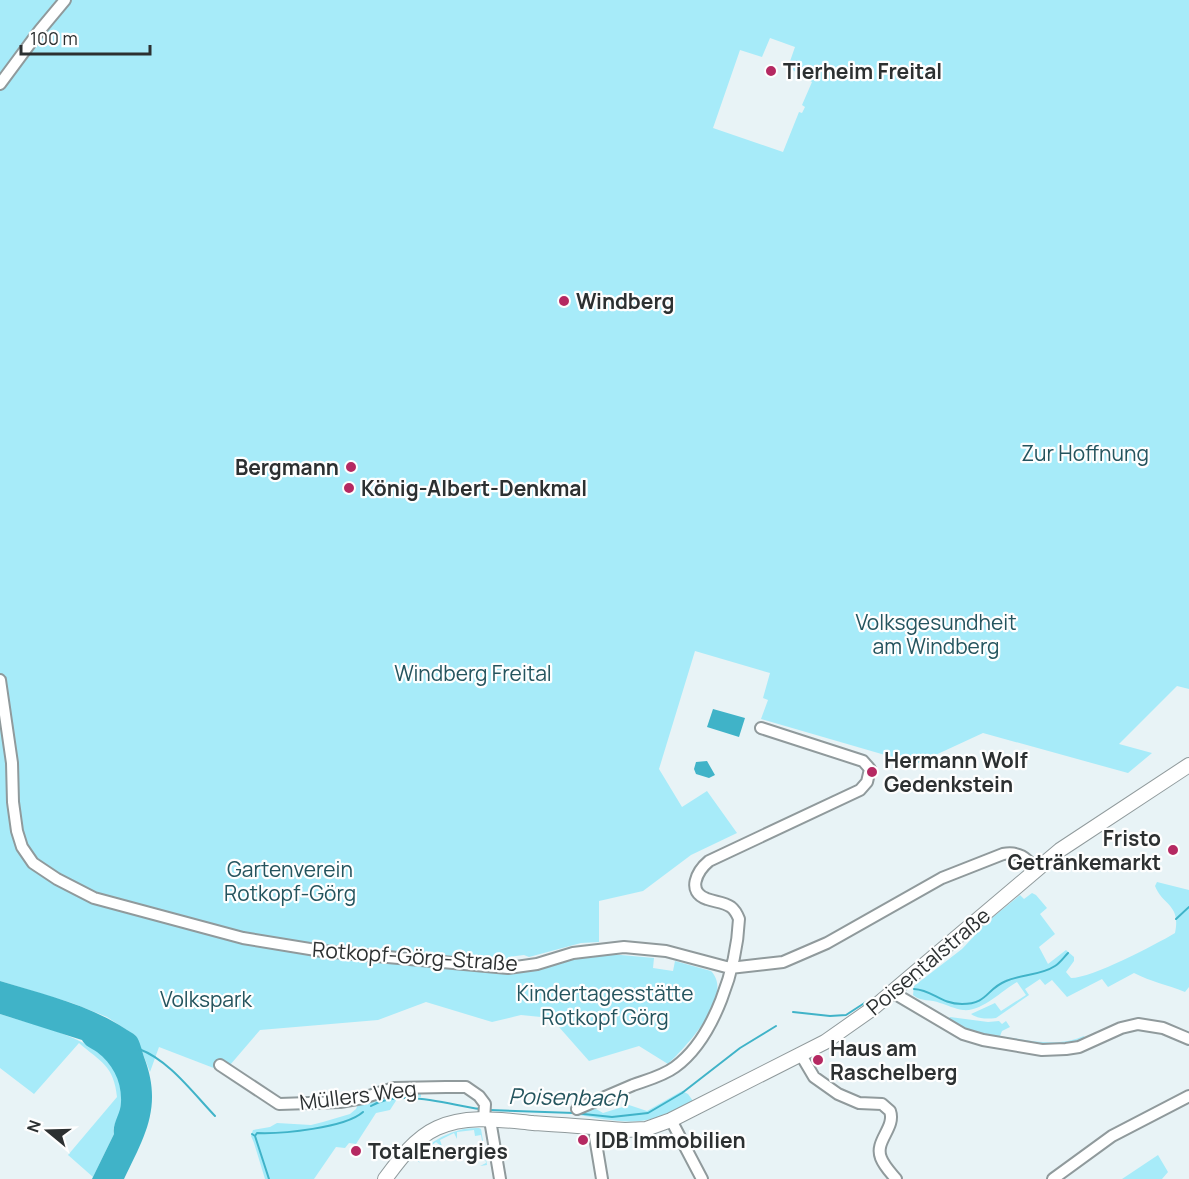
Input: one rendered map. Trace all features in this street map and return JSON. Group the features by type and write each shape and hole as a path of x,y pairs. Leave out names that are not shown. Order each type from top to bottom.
{"main road":[{"name":"Poisentalstraße","path":"386,1179 414,1143 435,1129 457,1121 486,1115 625,1130 646,1129 671,1120 801,1055 845,1029 1060,850 1189,765"}],"street":[{"path":"0,84 65,0"},
{"name":"Rotkopf-Görg-Straße","path":"0,680 12,763 13,802 17,831 22,847 33,863 57,879 94,898 237,936 334,952 508,968 537,964 573,953 624,947 666,951 730,968 783,962 794,958 827,943 942,878 1003,854 1021,854 1036,869"},
{"path":"578,1109 675,1067 696,1046 715,1015 734,958 739,919 731,907 706,899 699,894 695,887 695,877 700,868 709,861 860,790 867,782 870,769 862,760 761,728"},
{"path":"894,990 963,1034 1033,1049 1051,1051 1079,1047 1121,1028 1138,1024 1163,1028 1189,1040"},
{"path":"801,1055 814,1077 838,1094 859,1103 882,1104 890,1111 892,1121 879,1150 881,1158 896,1179"},
{"name":"Müllers Weg","path":"220,1065 279,1104 340,1102 363,1098 394,1088 466,1087 479,1096 485,1104 486,1115"},
{"path":"1053,1179 1112,1136 1189,1096"},
{"path":"486,1115 500,1179"},
{"path":"671,1120 702,1179"},
{"path":"596,1127 595,1137 602,1179"}],"green space":[{"path":"0,0 1189,0 1189,689 1177,686 1119,744 1152,753 1128,773 983,733 916,764 761,719 768,700 763,698 770,673 695,651 659,769 682,807 707,791 737,833 691,855 643,891 599,901 599,942 581,943 529,957 524,955 508,957 510,971 546,967 573,958 610,954 654,958 653,968 673,971 675,961 711,971 717,981 717,994 713,1007 696,1033 668,1064 639,1046 589,1061 551,1018 521,1015 492,1022 426,1002 378,1020 260,1030 224,1072 159,1047 150,1072 136,1036 107,1017 72,1003 0,981","holes":["770,38 795,47 788,67 812,82 802,105 805,107 802,113 799,112 783,152 713,128 740,50 762,57"]},
{"path":"1157,882 1189,890 1189,987 1185,992 1134,973 1108,987 1102,979 1067,997 1052,980 1045,985 1040,979 1025,989 1029,995 996,1018 980,1018 971,1014 995,1003 1001,1011 1026,995 1017,982 984,1004 970,1010 919,999 913,995 914,986 962,949 977,933 977,930 1020,895 1024,899 1032,893 1047,908 1040,914 1055,934 1039,947 1048,964 1066,950 1074,957 1074,961 1066,972 1071,978 1093,973 1123,960 1175,933 1176,916 1158,893 1155,886"},
{"path":"0,1014 52,1030 87,1045 102,1055 113,1068 120,1084 121,1109 114,1134 93,1177 68,1155 117,1097 113,1078 100,1060 79,1043 34,1094 0,1068"},
{"path":"950,1017 988,1022 999,1021 1002,1024 1006,1021 1010,1027 1002,1031 1000,1036 1042,1042 1063,1042 1084,1036 1085,1039 1052,1045 1015,1042 961,1028 947,1021"},
{"path":"395,1089 421,1090 421,1097 399,1096 390,1110 376,1113 356,1144 349,1143 345,1148 336,1147 314,1179 265,1179 251,1136 253,1130 270,1127 277,1123 311,1125 323,1122 350,1114 359,1102"},
{"path":"682,1091 688,1094 693,1101 648,1120 618,1121 578,1115 579,1110 596,1109 603,1113 629,1105 647,1111"},
{"path":"469,1128 481,1129 487,1165 480,1166 486,1163 481,1135 475,1136 474,1130 457,1132 457,1139 454,1133 440,1140 442,1146 436,1142 416,1158 420,1163 414,1158 443,1136"},
{"path":"1158,1155 1168,1172 1162,1179 1122,1179"}],"shaded area":[{"path":"713,709 745,718 739,737 707,727"},
{"path":"707,761 715,775 709,778 696,774 694,769 696,762"},
{"path":"0,981 95,1012 137,1038 149,1075 152,1106 145,1134 124,1179 92,1179 114,1134 114,1126 121,1106 120,1087 112,1068 103,1057 82,1040 0,1014"}],"waterway":[{"name":"Poisenbach","path":"1176,919 1189,907"},
{"name":"Poisenbach","path":"914,989 948,1002 962,1004 977,1002 999,984 1049,969 1059,963 1068,953"},
{"name":"Poisenbach","path":"793,1012 830,1016 846,1015 866,1002"},
{"name":"Poisenbach","path":"489,1110 574,1113 612,1117 648,1113 682,1093 740,1048 776,1026"},
{"name":"Poisenbach","path":"139,1049 170,1069 215,1116"},
{"name":"Poisenbach","path":"371,1106 396,1098 410,1098 480,1109"},
{"name":"Poisenbach","path":"252,1134 255,1136 257,1133 297,1131 328,1126 354,1118 363,1112"},
{"path":"255,1136 269,1179"}],"place":[{"name":"Tierheim Freital","path":"771,71"},
{"name":"Windberg","path":"564,301"},
{"name":"Bergmann","path":"351,467"},
{"name":"König-Albert-Denkmal","path":"349,488"},
{"name":"Hermann Wolf Gedenkstein","path":"872,772"},
{"name":"Fristo Getränkemarkt","path":"1173,850"},
{"name":"Haus am Raschelberg","path":"818,1060"},
{"name":"IDB Immobilien","path":"583,1140"},
{"name":"TotalEnergies","path":"356,1151"}],"park label":[{"name":"Zur Hoffnung","path":"1085,453"},
{"name":"Volksgesundheit am Windberg","path":"936,634"},
{"name":"Windberg Freital","path":"473,673"},
{"name":"Gartenverein Rotkopf-Görg","path":"290,881"},
{"name":"Volkspark","path":"206,999"},
{"name":"Kindertagesstätte Rotkopf Görg","path":"605,1005"}]}
